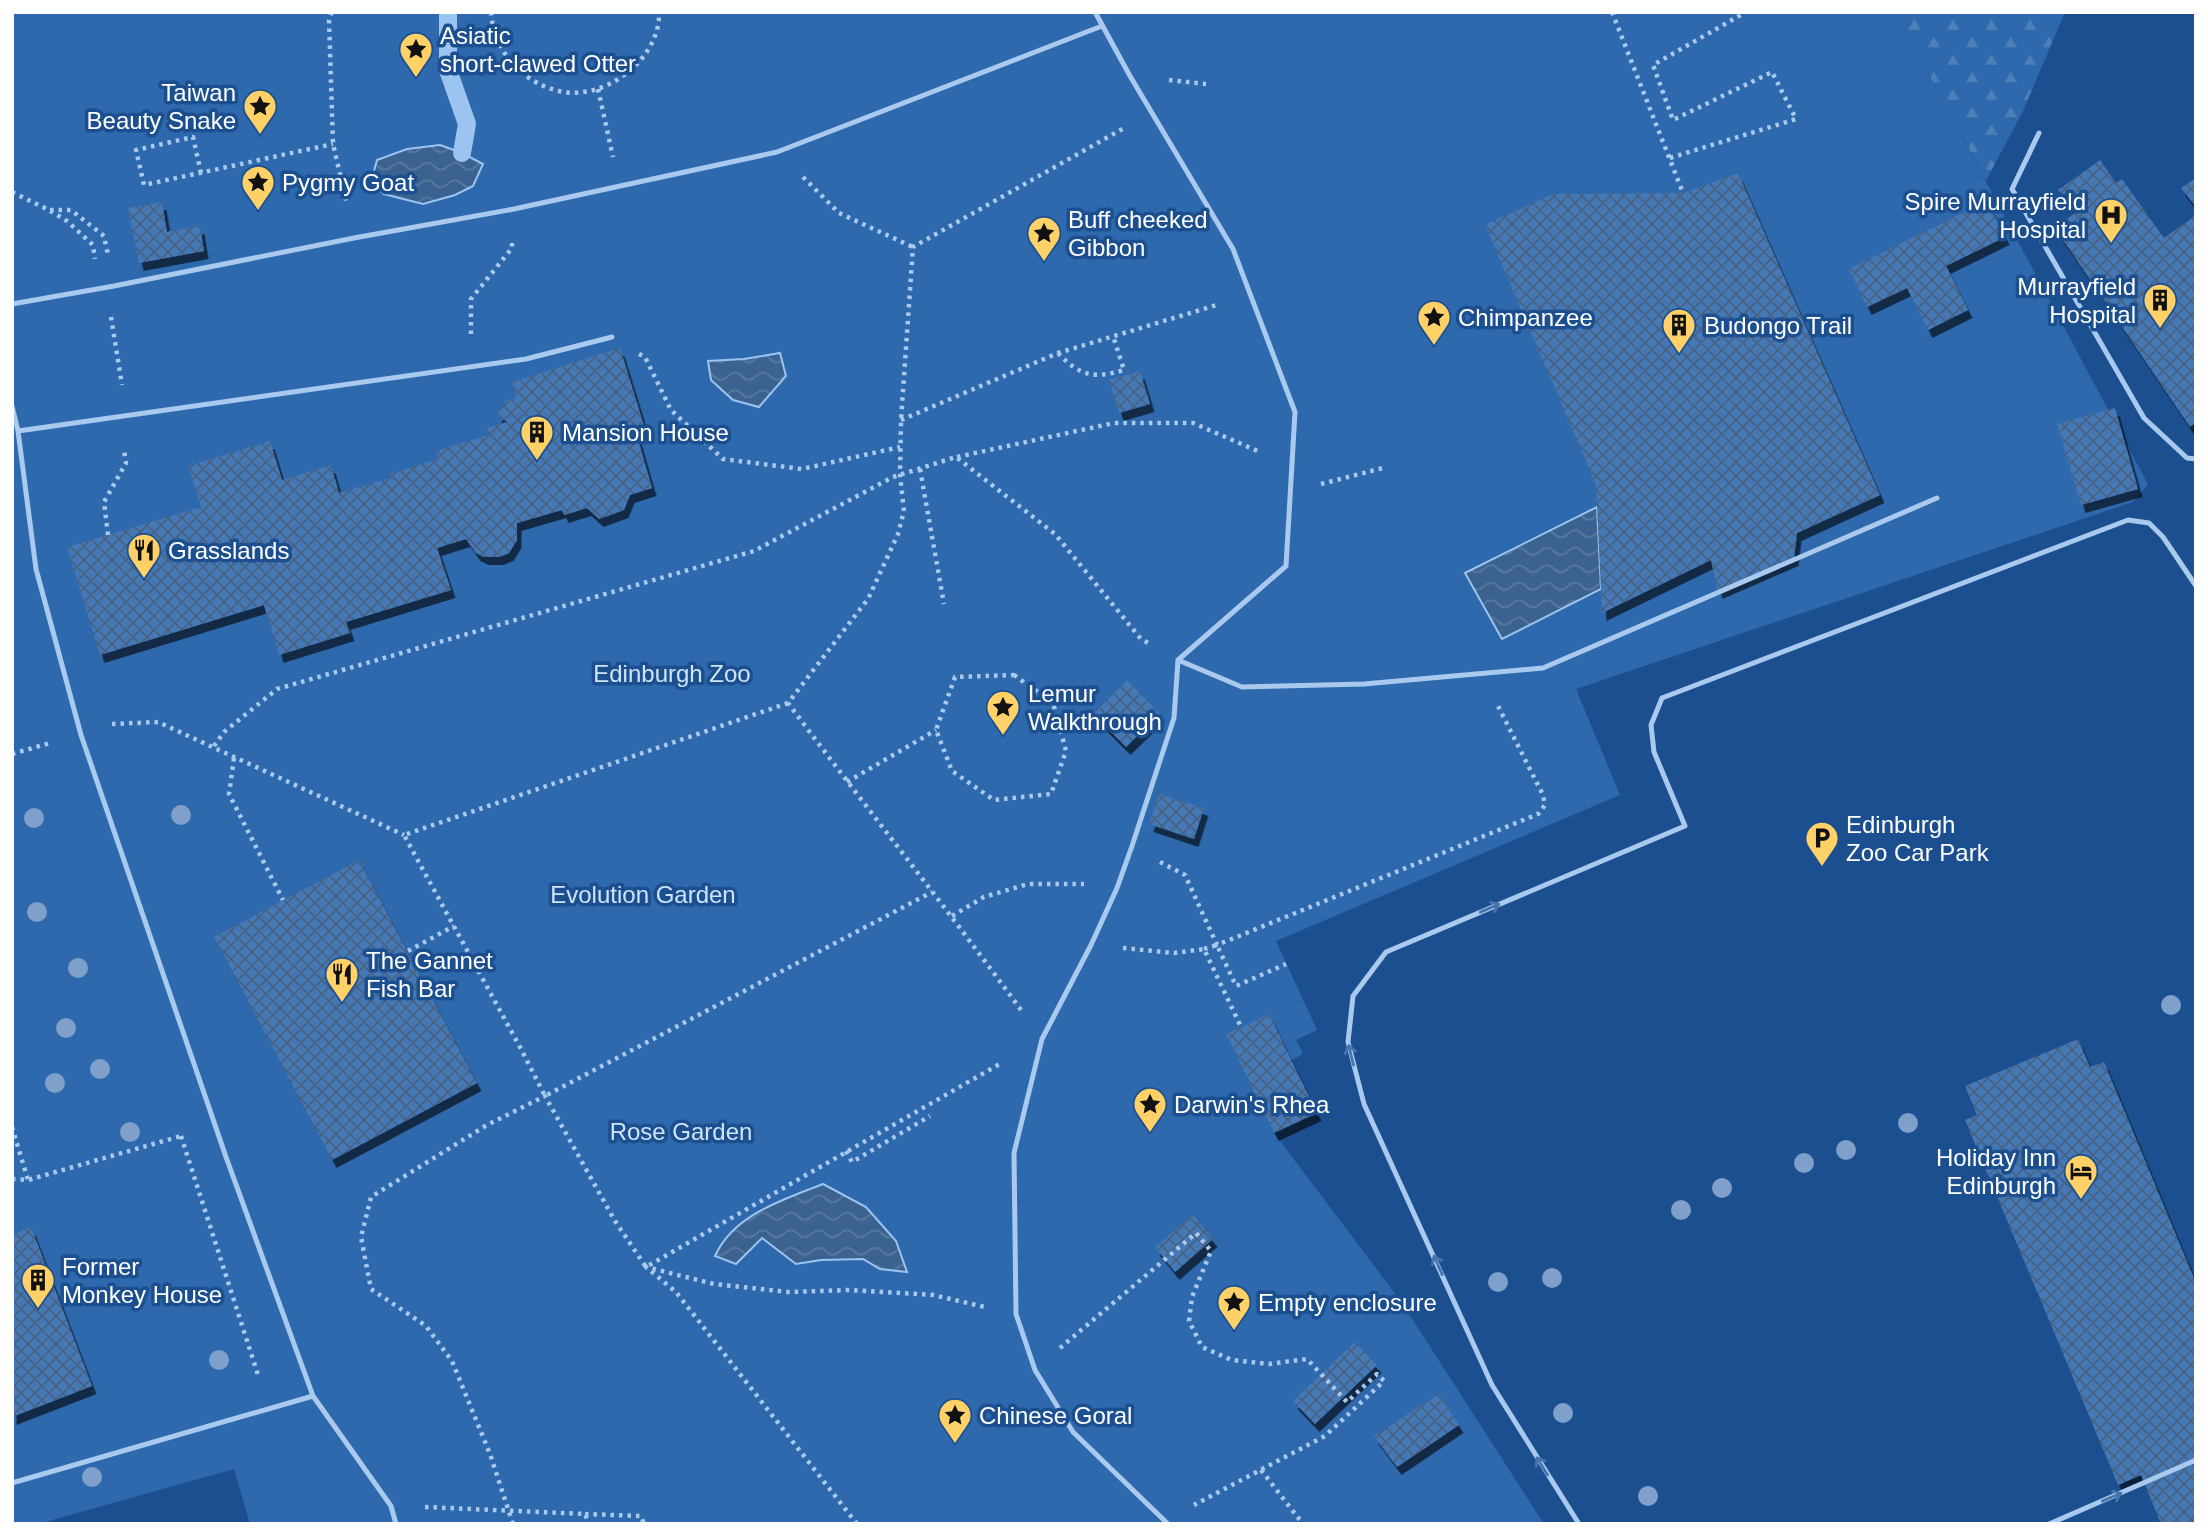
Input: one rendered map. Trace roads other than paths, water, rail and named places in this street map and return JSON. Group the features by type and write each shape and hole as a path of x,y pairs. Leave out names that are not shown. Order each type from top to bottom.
{"lane":[{"path":"1095,12 1233,249 1295,412 1286,566 1178,660 1174,718 1116,888 1091,945 1042,1039 1014,1153 1016,1314 1035,1370 1073,1432 1166,1522"},
{"path":"12,304 514,209 778,152 1102,26"},
{"path":"2039,133 2012,189 2144,418 2187,458 2196,459"},
{"path":"18,431 526,359 612,337"},
{"path":"12,406 18,431 36,569 81,735 226,1157 313,1396 391,1506 396,1524"},
{"path":"1178,660 1242,687 1364,684 1543,668 1937,498"},
{"path":"1579,1524 1492,1385 1364,1104 1348,1042 1353,996 1386,952 1685,826 1654,752 1651,725 1662,698 2128,520 2148,523 2163,537 2196,586"},
{"path":"12,1483 313,1396"},
{"path":"2049,1524 2196,1460"}],"water":[{"path":"440,145 483,164 473,186 455,195 423,204 384,194 371,182 377,160 407,149"},
{"path":"780,353 786,376 759,407 733,400 711,380 708,361"},
{"path":"1597,507 1601,589 1502,639 1465,573"},
{"path":"823,1184 866,1207 896,1241 907,1272 880,1269 863,1259 821,1260 796,1264 762,1238 736,1264 715,1256 734,1229 747,1219 776,1203"}],"waterway":[{"path":"448,12 448,70 467,124 462,153"}],"place":[{"name":"Asiatic short-clawed Otter","path":"416,79"},
{"name":"Taiwan Beauty Snake","path":"260,136"},
{"name":"Pygmy Goat","path":"258,212"},
{"name":"Spire Murrayfield Hospital","path":"2111,245"},
{"name":"Buff cheeked Gibbon","path":"1044,263"},
{"name":"Murrayfield Hospital","path":"2160,330"},
{"name":"Chimpanzee","path":"1434,347"},
{"name":"Budongo Trail","path":"1679,355"},
{"name":"Mansion House","path":"537,462"},
{"name":"Grasslands","path":"144,580"},
{"name":"Lemur Walkthrough","path":"1003,737"},
{"name":"Edinburgh Zoo Car Park","path":"1822,868"},
{"name":"The Gannet Fish Bar","path":"342,1004"},
{"name":"Darwin's Rhea","path":"1150,1134"},
{"name":"Holiday Inn Edinburgh","path":"2081,1201"},
{"name":"Former Monkey House","path":"38,1310"},
{"name":"Empty enclosure","path":"1234,1332"},
{"name":"Chinese Goral","path":"955,1445"}],"park label":[{"name":"Edinburgh Zoo","path":"672,673"},
{"name":"Evolution Garden","path":"643,894"},
{"name":"Rose Garden","path":"681,1131"}]}
